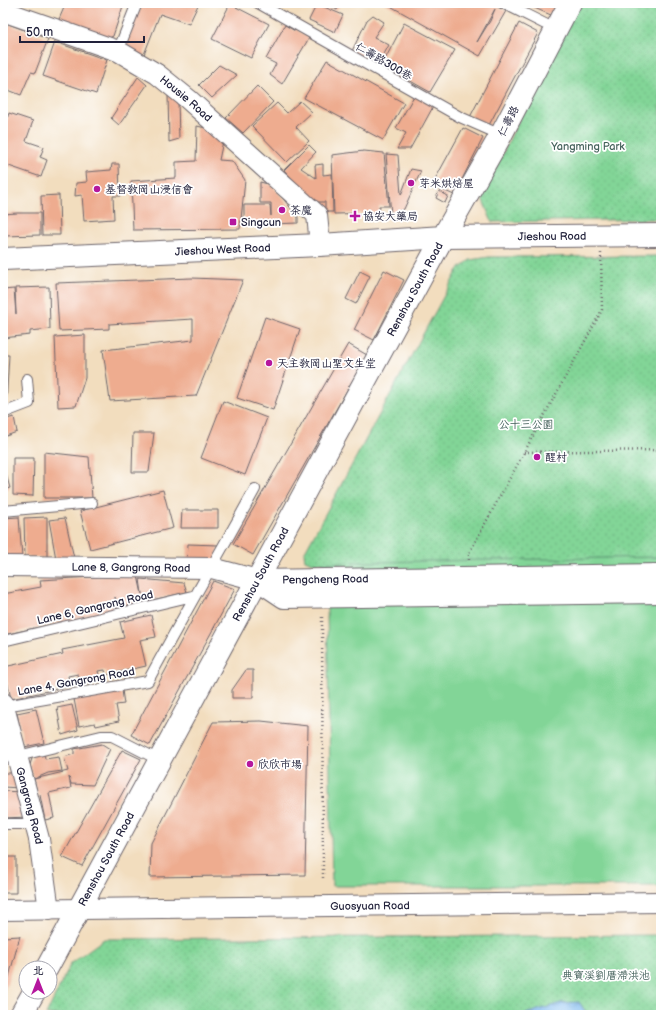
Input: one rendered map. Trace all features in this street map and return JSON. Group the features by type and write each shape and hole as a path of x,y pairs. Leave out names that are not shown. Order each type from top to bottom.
{"main road":[{"name":"仁壽路","path":"443,237 500,136 570,3"},
{"name":"Jieshou Road","path":"443,237 661,235"},
{"name":"Jieshou West Road","path":"3,259 320,245 443,237"},
{"name":"Renshou South Road","path":"51,960 443,237"},
{"path":"21,1015 29,1000"}],"street":[{"name":"Housie Road","path":"3,11 118,51 157,74 188,99 317,215 320,245"},
{"name":"Lane 8, Gangrong Road","path":"3,566 212,568 256,580"},
{"name":"Pengcheng Road","path":"256,580 661,574"},
{"name":"Pengcheng Road","path":"256,580 284,598 661,594"},
{"name":"Gangrong Road","path":"4,704 10,757 35,824 39,839 49,910"},
{"name":"Guosyuan Road","path":"3,910 78,911 661,902"}],"lane":[{"path":"118,51 137,3"},
{"name":"仁壽路300巷","path":"258,3 460,117 500,136"},
{"path":"503,3 555,29"},
{"path":"3,413 29,403 27,379"},
{"name":"Lane 4, Gangrong Road","path":"4,704 148,681 193,596 212,568 255,489"},
{"path":"3,511 92,503"},
{"name":"Lane 6, Gangrong Road","path":"3,641 193,596"},
{"path":"10,757 101,736 112,736 159,760"},
{"path":"3,824 35,824"}],"path":[{"path":"469,577 469,553 602,310 601,235"},
{"path":"524,452 661,450"},
{"path":"322,617 323,879"}],"green space":[{"name":"Yangming Park","path":"576,3 661,3 661,219 492,222 482,198 563,26"},
{"name":"公十三公園","path":"661,256 661,557 313,563 305,560 304,553 458,270 470,260 489,257"},
{"path":"661,547 661,886 332,886 327,610 322,554"},
{"name":"典寶溪劉厝滯洪池","path":"661,935 661,1015 46,1015 53,1000 58,1000 58,990 71,963 104,939"}],"water":[{"path":"579,1002 585,1011 583,1015 522,1015 561,1003"},
{"path":"243,1012 252,1015 198,1015"}],"building":[{"path":"66,3 124,3 113,36 102,42 57,24"},
{"path":"142,3 199,3 189,24 160,14 143,57 125,47"},
{"path":"325,3 340,3 337,10"},
{"path":"385,3 489,3 506,11 480,56","holes":["495,9 490,21 477,42"]},
{"path":"534,3 558,3 551,15 532,7"},
{"path":"230,4 269,24 251,58 212,39"},
{"path":"317,4 343,15 335,32 309,20"},
{"path":"373,15 384,22 374,37 389,45 378,65 352,51 367,20"},
{"path":"3,22 48,39 35,73 31,72 21,95 3,88"},
{"path":"404,23 455,50 430,92 382,65"},
{"path":"519,23 538,33 489,125 470,117"},
{"path":"285,25 295,31 296,29 309,38 282,84 270,75 276,64 266,59"},
{"path":"55,42 107,60 96,94 43,76"},
{"path":"327,60 404,103 383,140 304,98"},
{"path":"219,65 237,75 212,98 199,85"},
{"path":"138,77 147,85 119,125 111,118"},
{"path":"257,86 273,102 243,133 226,118"},
{"path":"168,94 178,100 179,139 169,142"},
{"path":"415,94 434,105 410,149 397,149 406,133 396,128"},
{"path":"300,101 312,112 296,127 309,141 287,162 252,126 277,103 287,113"},
{"path":"9,113 33,121 26,141 44,147 40,157 47,160 41,177 3,164 3,131"},
{"path":"197,126 210,129 223,141 219,160 232,161 245,180 240,229 133,230 131,181 176,178 176,162 196,161"},
{"path":"463,128 483,138 454,195 432,185"},
{"path":"309,145 316,152 301,168 316,178 315,165 323,164 323,175 332,174 333,212 325,212 325,202 313,202 284,170"},
{"path":"364,151 384,153 389,206 379,206 380,213 334,214 332,155"},
{"path":"386,154 398,155 401,195 411,169 421,171 404,209 391,215"},
{"name":"基督教岡山浸信會","path":"112,164 119,164 120,196 113,196 114,219 84,221 82,195 75,196 76,183 87,182 86,172 111,170"},
{"path":"260,182 272,185 298,217 298,223 244,225 244,205 270,205 271,216 271,203 260,203"},
{"path":"439,191 448,196 445,203 436,198"},
{"path":"59,195 60,235 42,235 41,196"},
{"path":"40,213 40,235 3,236 3,214"},
{"path":"384,270 404,280 374,340 354,330"},
{"path":"360,271 370,276 356,304 346,299"},
{"path":"192,278 243,280 196,396 110,401 103,350 193,340 193,319 109,324 109,329 59,331 56,283"},
{"path":"49,287 50,329 30,331 30,335 3,338 3,290 14,289 16,314 15,288"},
{"name":"天主教岡山聖文生堂","path":"265,317 300,329 273,410 237,398"},
{"path":"85,335 85,378 76,406 58,407 55,337"},
{"path":"348,344 367,355 253,555 233,544"},
{"path":"3,355 9,355 6,406 3,406"},
{"path":"223,401 267,418 245,475 201,458"},
{"path":"14,417 17,432 3,437 3,420"},
{"path":"133,433 154,433 149,472 132,472"},
{"path":"44,452 89,457 92,498 44,498"},
{"path":"13,458 34,458 33,496 13,495"},
{"path":"6,474 10,488 3,490 3,475"},
{"path":"163,490 173,528 90,549 80,511"},
{"path":"182,510 218,510 218,528 181,528"},
{"path":"19,517 22,557 3,557 3,518"},
{"path":"47,517 47,558 25,557 24,518"},
{"path":"65,518 74,558 56,559 49,520"},
{"path":"188,544 218,545 218,562 187,561"},
{"path":"138,576 142,594 140,579 184,583 187,592 118,608 115,597 117,610 3,635 3,594 41,587 40,580"},
{"path":"213,581 235,589 150,745 131,735"},
{"path":"151,615 156,637 140,640 146,666 106,675 105,670 98,671 100,679 80,683 78,674 68,676 70,686 11,699 4,667 63,654 62,650 124,638 120,622"},
{"path":"246,670 253,670 253,698 232,698 232,690"},
{"path":"122,690 124,704 116,705 119,721 96,726 95,723 79,726 74,699"},
{"path":"72,705 78,730 62,735 57,708"},
{"path":"36,709 44,743 24,747 17,713"},
{"name":"欣欣市場","path":"261,721 308,726 305,875 150,877 151,843 213,722"},
{"path":"102,744 110,749 93,785 71,784 69,777 71,788 49,793 54,818 45,820 40,795 38,796 34,779 68,771 64,757 74,754 74,749"},
{"path":"122,750 141,759 82,866 62,857"},
{"path":"44,751 45,759 59,757 62,771 48,773 34,779 30,765 34,752"},
{"path":"3,773 17,773 20,788 3,787"},
{"path":"3,791 21,792 28,817 3,818"},
{"path":"3,857 16,857 16,893 3,893"},
{"path":"20,936 7,984 3,993 3,937"}],"place":[{"name":"芽米烘焙屋","path":"411,183"},
{"name":"基督教岡山浸信會","path":"97,189"},
{"name":"茶魔","path":"282,210"},
{"name":"協安大藥局","path":"355,216"},
{"name":"Singcun","path":"233,222"},
{"name":"天主教岡山聖文生堂","path":"269,363"},
{"name":"醒村","path":"537,457"},
{"name":"欣欣市場","path":"250,764"}]}
